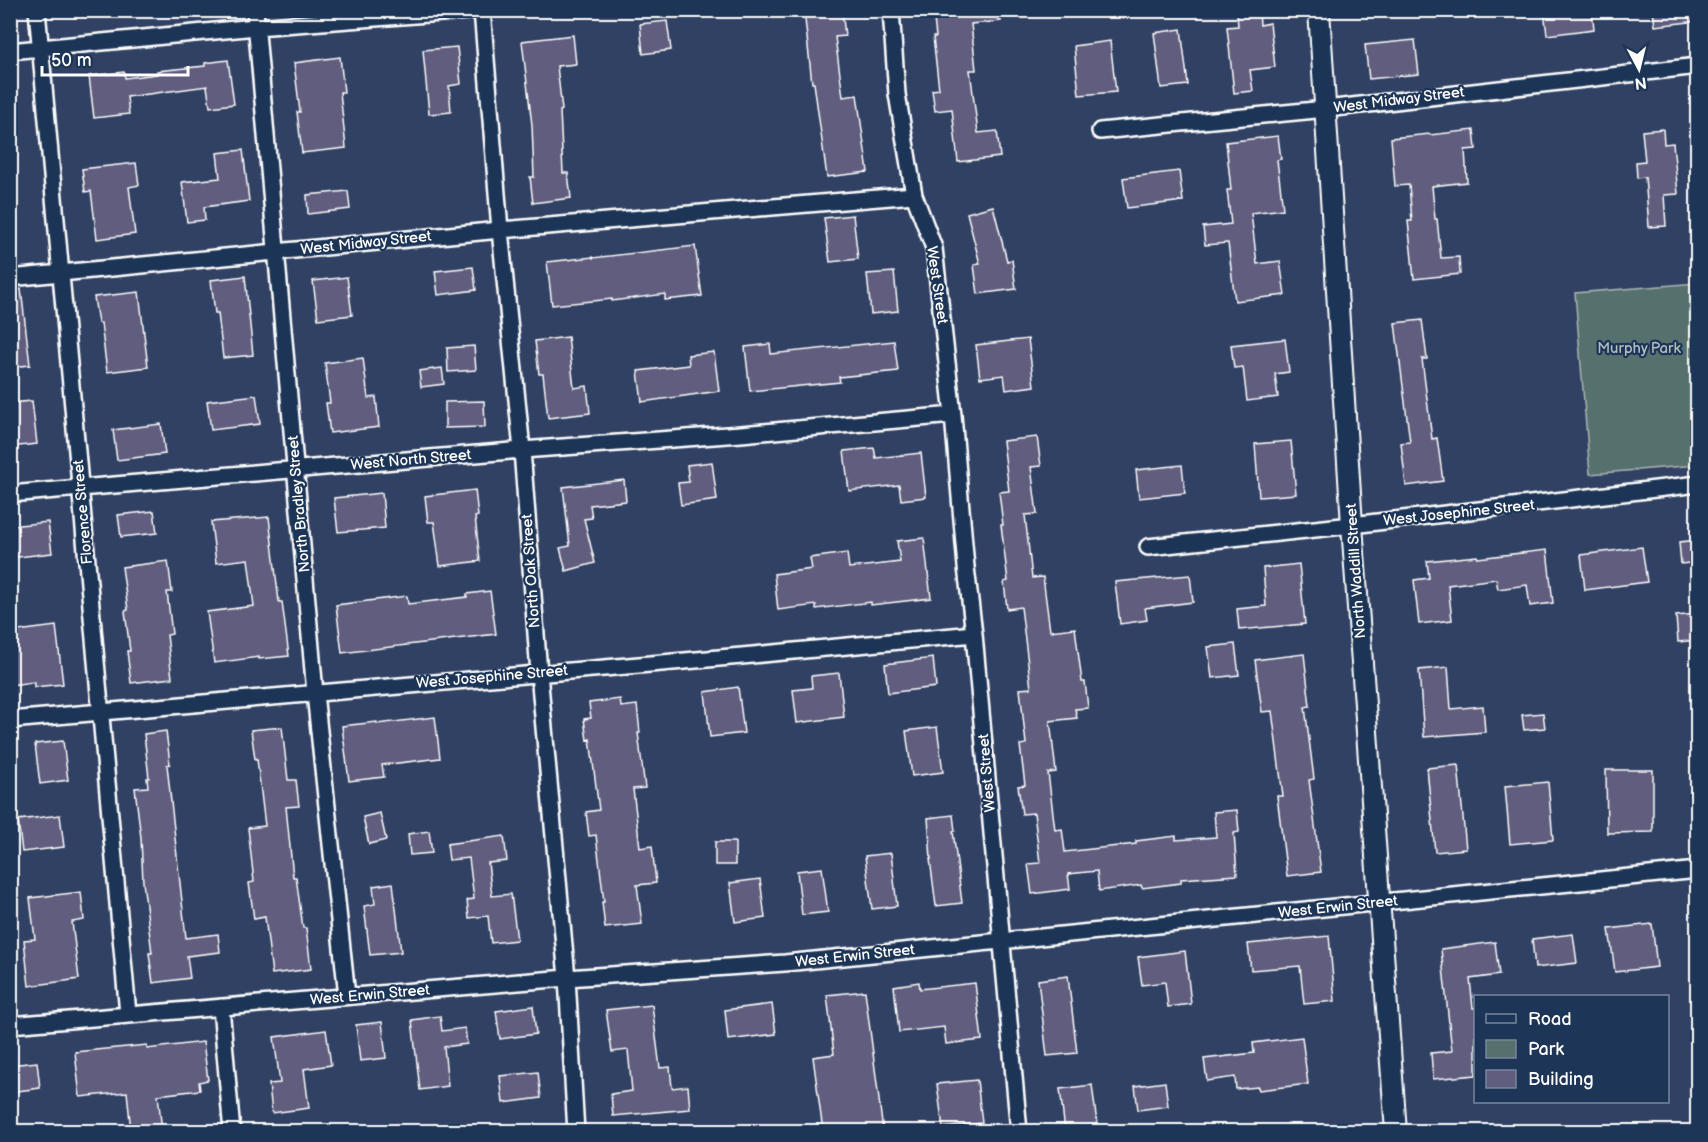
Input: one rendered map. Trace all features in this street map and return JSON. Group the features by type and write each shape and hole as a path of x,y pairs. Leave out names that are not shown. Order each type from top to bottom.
{"street":[{"name":"Florence Street","path":"38,10 128,1014"},
{"name":"North Bradley Street","path":"255,10 315,693 347,996"},
{"path":"10,51 256,27 482,10"},
{"name":"North Oak Street","path":"482,10 567,978 576,1131"},
{"name":"West Street","path":"891,10 897,94 914,195 934,248 953,414 1019,1131"},
{"name":"North Waddill Street","path":"1319,10 1352,525 1396,1131"},
{"name":"West Midway Street","path":"1100,131 1326,109 1698,66"},
{"name":"West Midway Street","path":"10,278 500,230 914,195"},
{"name":"West North Street","path":"10,494 522,450 741,434 953,414"},
{"name":"West Josephine Street","path":"1148,547 1698,484"},
{"name":"West Josephine Street","path":"10,720 974,634"},
{"name":"West Erwin Street","path":"10,1025 567,978 785,963 1698,870"},
{"path":"221,1007 232,1131"}],"green space":[{"name":"Murphy Park","path":"1697,283 1697,465 1590,474 1575,293"}],"building":[{"path":"804,10 842,10 845,36 835,37 843,97 857,95 868,172 827,177 814,83 812,83"},
{"path":"933,10 1001,10 1001,21 971,24 976,70 970,70 978,133 997,131 1000,157 958,162 952,109 935,111 932,90 939,89 933,37 936,37"},
{"path":"1544,10 1592,10 1594,29 1547,35"},
{"path":"1653,10 1698,10 1698,21 1655,26"},
{"path":"1259,11 1260,25 1270,23 1275,67 1250,70 1253,91 1234,93 1227,27 1238,26 1237,14"},
{"path":"667,21 671,50 643,54 640,24"},
{"path":"1181,29 1188,85 1161,88 1154,33"},
{"path":"573,35 576,64 557,66 562,110 560,111 563,173 568,173 571,198 533,203 530,177 534,177 532,125 522,41"},
{"path":"1415,40 1419,74 1369,79 1365,45"},
{"path":"1110,41 1116,92 1079,95 1074,46"},
{"path":"457,47 461,84 449,86 451,112 429,114 423,50"},
{"path":"340,57 344,92 340,92 346,148 302,153 294,63"},
{"path":"228,60 234,104 210,107 207,86 127,97 129,114 94,118 89,76 124,72 125,78 157,74 157,71 205,66 205,63"},
{"path":"1663,129 1664,144 1673,143 1678,194 1664,195 1666,226 1649,227 1645,177 1637,178 1636,162 1645,161 1642,131"},
{"path":"1474,130 1476,149 1465,150 1467,182 1432,186 1441,258 1459,257 1460,274 1414,279 1408,221 1412,221 1409,185 1395,186 1391,138"},
{"path":"1278,136 1281,159 1277,160 1283,209 1251,213 1257,264 1280,261 1285,295 1235,301 1228,243 1205,245 1203,227 1231,224 1227,190 1231,190 1226,142"},
{"path":"243,150 249,201 204,207 205,220 187,222 182,182 220,178 217,153"},
{"path":"136,163 139,185 129,187 135,234 97,239 91,191 85,192 82,169"},
{"path":"1179,171 1183,201 1127,208 1123,178"},
{"path":"348,191 350,209 308,214 307,195"},
{"path":"993,206 1007,261 1012,260 1016,289 978,294 974,265 980,264 967,213"},
{"path":"853,215 858,259 830,262 824,218"},
{"path":"695,246 702,296 665,300 665,294 612,301 612,299 552,305 547,262"},
{"path":"473,267 476,290 438,295 435,271"},
{"path":"894,272 898,311 871,314 867,274"},
{"path":"245,276 253,355 223,358 218,313 215,313 211,280"},
{"path":"347,277 352,315 318,319 313,281"},
{"path":"21,289 30,365 10,367 10,290"},
{"path":"139,292 148,367 107,372 101,323 98,323 94,297"},
{"path":"1422,320 1427,359 1422,359 1432,439 1437,438 1443,481 1406,486 1401,443 1410,442 1395,323"},
{"path":"568,337 574,388 587,386 590,413 548,418 543,374 539,374 535,341"},
{"path":"1028,339 1034,386 1006,390 1004,375 980,378 976,345"},
{"path":"1285,339 1289,372 1275,374 1278,397 1247,401 1243,367 1234,368 1231,345"},
{"path":"894,341 898,371 839,377 840,382 750,391 745,347 770,344 771,354"},
{"path":"474,346 476,370 448,372 447,348"},
{"path":"714,352 719,391 642,402 638,371 689,365 688,355"},
{"path":"363,358 368,398 376,397 379,427 330,433 326,403 330,403 325,363"},
{"path":"442,368 444,384 421,387 419,371"},
{"path":"256,395 260,424 211,430 207,401"},
{"path":"32,401 37,444 10,447 10,403"},
{"path":"484,401 485,427 445,428 445,402"},
{"path":"161,424 165,454 117,460 113,430"},
{"path":"1037,437 1041,466 1031,467 1037,514 1025,515 1032,578 1043,577 1050,631 1075,628 1088,708 1075,709 1077,718 1050,721 1056,772 1048,773 1055,830 1062,829 1065,852 1136,844 1136,841 1176,836 1176,840 1216,837 1214,812 1237,810 1239,832 1234,833 1237,875 1181,879 1181,883 1142,888 1141,885 1099,891 1097,871 1068,874 1070,889 1032,894 1028,864 1040,863 1034,813 1022,814 1018,786 1025,785 1020,745 1026,744 1020,689 1031,688 1021,607 1007,609 1004,582 1008,581 999,492 1009,491 1003,441"},
{"path":"1291,441 1296,494 1259,497 1255,444"},
{"path":"874,448 876,458 921,453 926,497 901,500 899,485 849,491 844,451"},
{"path":"712,462 717,500 681,505 678,483 689,482 687,465"},
{"path":"1182,465 1185,493 1139,498 1136,470"},
{"path":"624,480 626,501 590,505 592,518 584,519 595,563 566,571 560,548 570,546 563,487"},
{"path":"475,490 478,516 475,517 480,561 440,566 434,522 428,522 425,496"},
{"path":"382,493 385,528 338,532 334,498"},
{"path":"154,511 157,533 121,537 118,515"},
{"path":"269,517 279,602 282,602 289,656 214,663 207,612 254,606 248,559 216,563 211,522"},
{"path":"48,522 52,553 10,558 10,526"},
{"path":"924,538 931,598 871,605 871,602 816,609 816,605 778,610 774,574 812,569 810,558 847,553 849,568 900,562 897,541"},
{"path":"1698,540 1698,562 1681,564 1679,542"},
{"path":"1642,547 1647,582 1585,590 1581,555"},
{"path":"1547,550 1553,603 1530,606 1527,585 1498,589 1496,579 1448,585 1452,620 1419,624 1414,580 1429,578 1427,561"},
{"path":"168,561 172,592 167,592 172,634 167,635 172,678 131,683 125,611 128,610 122,567"},
{"path":"1299,564 1305,624 1239,630 1237,609 1266,606 1263,568"},
{"path":"1190,575 1193,602 1145,608 1147,620 1120,624 1115,582"},
{"path":"490,591 496,634 342,653 336,605 407,596 408,604 467,597 467,594"},
{"path":"1698,614 1698,640 1678,642 1676,616"},
{"path":"56,626 63,684 34,687 34,682 10,685 10,632"},
{"path":"1235,644 1239,675 1212,678 1208,647"},
{"path":"1304,654 1310,706 1305,707 1314,779 1309,780 1321,872 1287,876 1277,796 1283,796 1272,711 1262,712 1255,660"},
{"path":"933,658 936,687 888,693 885,664"},
{"path":"1448,667 1451,709 1483,706 1485,732 1424,737 1419,670"},
{"path":"839,673 844,717 797,723 793,690 812,688 811,676"},
{"path":"738,687 744,733 710,737 705,692"},
{"path":"620,699 621,707 637,705 645,788 633,789 640,848 652,846 656,883 637,885 642,924 605,928 596,835 589,836 586,812 599,810 590,739 587,740 584,719 591,718 589,703"},
{"path":"1543,713 1545,728 1524,730 1522,715"},
{"path":"435,717 440,758 382,765 384,777 349,781 342,726"},
{"path":"282,727 288,780 296,780 299,806 286,807 293,877 296,877 303,928 306,928 311,969 272,974 265,917 254,919 249,883 254,882 248,828 265,826 251,730"},
{"path":"937,727 943,772 912,776 906,731"},
{"path":"166,731 170,764 167,765 186,938 218,934 220,952 187,956 190,978 153,983 135,788 148,787 144,734"},
{"path":"63,741 68,780 40,784 35,744"},
{"path":"1458,765 1466,849 1435,852 1427,768"},
{"path":"1606,770 1653,770 1653,832 1607,833"},
{"path":"1548,782 1553,840 1510,844 1505,786"},
{"path":"380,813 386,840 369,844 363,817"},
{"path":"60,815 64,847 22,852 18,820"},
{"path":"953,815 962,903 936,906 928,818"},
{"path":"429,831 432,853 410,855 408,834"},
{"path":"504,836 507,861 488,863 492,896 511,894 517,940 491,943 488,916 469,918 467,900 474,899 469,858 449,860 447,844"},
{"path":"715,842 735,842 735,865 715,865"},
{"path":"891,853 897,906 872,909 865,856"},
{"path":"822,868 828,912 802,915 797,871"},
{"path":"760,879 765,918 735,922 730,883"},
{"path":"393,883 401,952 370,955 364,906 375,904 373,886"},
{"path":"81,892 84,920 72,922 79,979 29,986 24,940 35,939 30,898"},
{"path":"1652,924 1657,967 1615,972 1609,929"},
{"path":"1573,934 1577,963 1535,968 1532,939"},
{"path":"1329,936 1335,1001 1304,1004 1300,966 1251,970 1248,944"},
{"path":"1495,942 1499,975 1470,979 1474,1008 1474,1075 1433,1079 1431,1053 1452,1051 1441,949"},
{"path":"1185,951 1191,1004 1168,1007 1165,982 1142,985 1138,957"},
{"path":"1068,976 1077,1053 1047,1056 1038,980"},
{"path":"919,982 920,989 975,983 982,1040 946,1044 944,1027 899,1032 894,986"},
{"path":"865,991 883,1131 823,1131 813,1057 834,1054 827,995"},
{"path":"772,1004 776,1034 728,1040 725,1010"},
{"path":"652,1005 660,1068 670,1067 672,1088 688,1086 690,1109 613,1116 611,1094 632,1091 628,1050 612,1052 606,1010"},
{"path":"533,1006 536,1034 500,1039 496,1011"},
{"path":"440,1016 442,1031 465,1028 467,1044 444,1047 448,1086 420,1090 412,1020"},
{"path":"382,1022 386,1058 360,1061 356,1025"},
{"path":"326,1030 331,1065 304,1069 309,1108 272,1113 269,1084 280,1083 274,1037"},
{"path":"1302,1037 1308,1084 1259,1090 1258,1087 1236,1089 1235,1077 1207,1081 1204,1059 1254,1053 1253,1043"},
{"path":"203,1042 208,1080 199,1082 200,1090 158,1095 162,1131 131,1131 127,1092 80,1097 75,1052 147,1045 147,1049"},
{"path":"37,1062 40,1088 10,1092 10,1065"},
{"path":"538,1072 541,1098 503,1103 500,1076"},
{"path":"977,1080 982,1123 943,1128 937,1084"},
{"path":"1165,1082 1168,1106 1138,1110 1135,1086"},
{"path":"1092,1085 1098,1131 1065,1131 1060,1089"}]}
